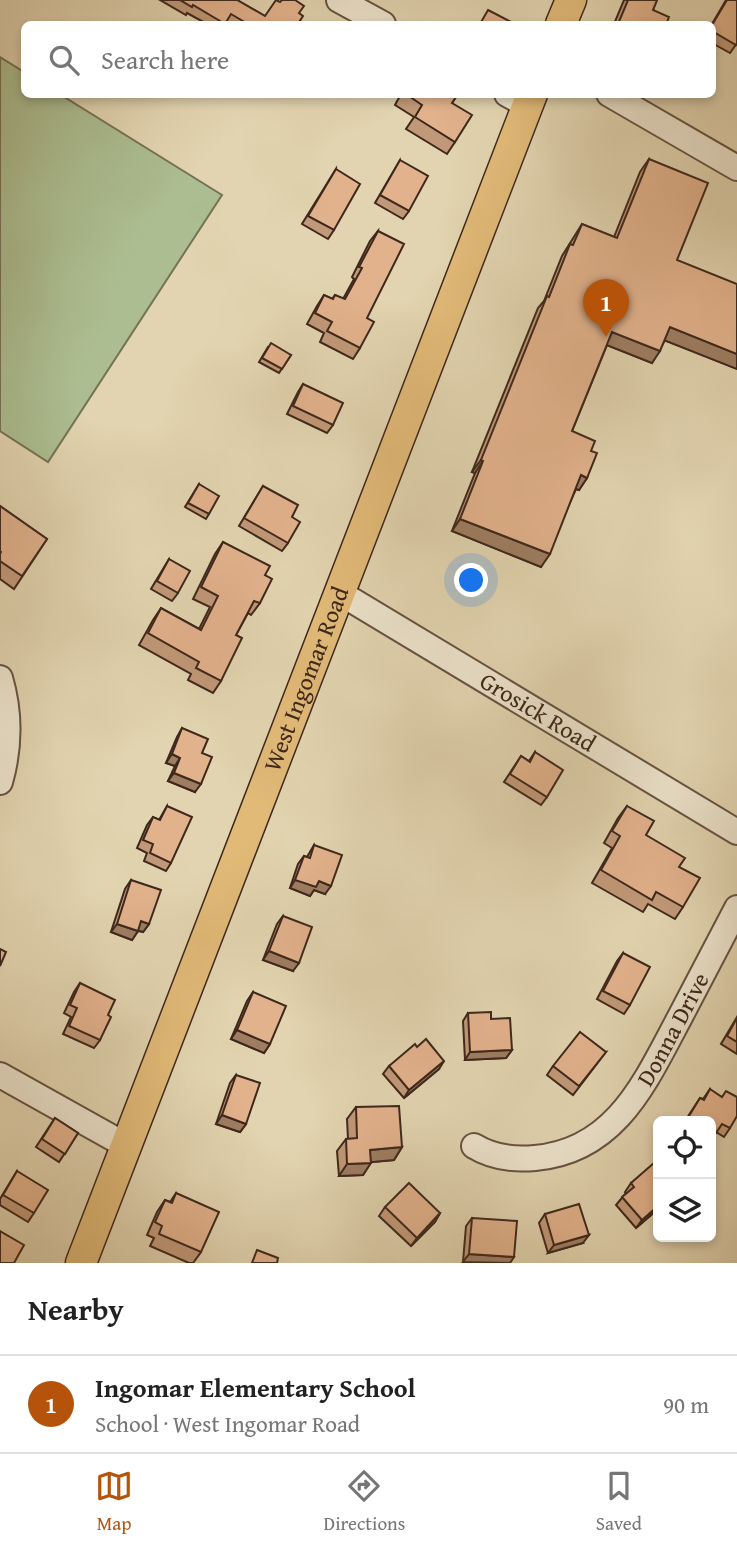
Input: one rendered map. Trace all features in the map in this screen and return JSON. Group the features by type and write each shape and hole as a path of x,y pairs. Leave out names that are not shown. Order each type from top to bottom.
{"main road":[{"path":"562,21 571,0"},
{"name":"West Ingomar Road","path":"81,1263 340,593 523,98"}],"street":[{"path":"339,0 378,21"},
{"path":"616,98 737,169"},
{"name":"Grosick Road","path":"340,593 737,832"},
{"path":"0,678 7,705 8,726 7,750 0,782"},
{"name":"Donna Drive","path":"474,1146 484,1152 508,1158 544,1158 583,1146 608,1128 630,1104 651,1073 737,908"},
{"path":"0,1075 127,1146"}],"green space":[{"path":"0,57 21,70 21,98 66,98 222,195 48,462 0,431"}],"building":[{"path":"180,0 237,0 265,16 276,0 295,0 304,6 299,13 303,16 300,21 243,21 231,14 227,21 220,21 193,5 192,7"},
{"path":"628,0 657,0 653,10 669,17 667,21 619,21"},
{"path":"727,0 737,0 736,45 716,33 714,21"},
{"path":"488,10 509,21 482,21"},
{"path":"412,98 455,98 452,103 472,115 455,142 415,117 422,105"},
{"path":"649,159 708,183 677,260 737,284 737,354 670,327 660,351 612,332 572,431 595,441 591,451 597,453 587,478 581,475 550,554 460,519 483,461 481,460 570,244 573,245 582,224 617,238"},
{"path":"400,160 428,176 409,211 380,195"},
{"path":"336,169 360,184 334,230 308,216"},
{"path":"378,231 404,244 367,318 374,322 360,348 327,331 332,322 315,313 324,295 333,299 335,295 345,299"},
{"path":"271,343 291,355 282,369 262,358"},
{"path":"303,384 343,403 333,425 293,406"},
{"path":"199,484 219,496 209,514 188,503"},
{"path":"263,486 298,505 292,517 300,522 288,543 244,518"},
{"path":"0,506 47,539 22,576 0,561"},
{"path":"223,542 270,566 265,575 272,579 260,603 254,601 236,635 242,638 221,681 196,668 199,662 148,633 161,608 201,630 218,596 201,587"},
{"path":"169,559 190,571 178,593 157,581"},
{"path":"182,728 208,739 202,753 212,757 201,784 174,773 180,758 172,754"},
{"path":"535,752 563,770 547,797 510,774 521,756 530,762"},
{"path":"167,806 192,817 171,863 150,853 153,844 143,840 153,817 160,820"},
{"path":"627,806 654,821 646,835 685,858 679,867 700,878 683,907 656,892 652,900 601,870 620,836 612,831"},
{"path":"314,845 342,855 331,886 319,881 316,887 295,880 304,856 310,858"},
{"path":"131,880 161,890 149,924 141,921 138,931 117,924"},
{"path":"283,916 312,927 299,963 269,951"},
{"path":"0,949 6,952 0,966"},
{"path":"623,953 650,967 630,1005 603,991"},
{"path":"80,983 115,1000 108,1015 111,1017 100,1040 69,1026 77,1008 70,1005"},
{"path":"253,992 286,1006 270,1044 237,1030"},
{"path":"491,1012 491,1019 510,1018 512,1050 470,1052 468,1013"},
{"path":"737,1018 737,1042 727,1036"},
{"path":"580,1032 606,1052 579,1086 553,1066"},
{"path":"426,1039 444,1061 409,1090 389,1066 415,1044 417,1047"},
{"path":"236,1075 260,1083 246,1124 222,1115"},
{"path":"710,1089 722,1097 726,1091 737,1097 737,1116 730,1128 722,1124 716,1133 716,1116 689,1116 700,1098 704,1100"},
{"path":"399,1106 402,1147 370,1150 371,1163 347,1164 346,1139 357,1138 356,1107"},
{"path":"55,1118 78,1133 65,1154 42,1139"},
{"path":"653,1164 653,1210 642,1220 622,1197 634,1187 631,1183"},
{"path":"17,1171 48,1190 34,1213 3,1195"},
{"path":"409,1183 440,1213 417,1238 385,1207"},
{"path":"176,1193 219,1212 201,1252 159,1234 162,1226 155,1222 165,1200 172,1203"},
{"path":"579,1204 589,1235 554,1245 545,1214"},
{"path":"472,1218 517,1221 514,1257 469,1254"},
{"path":"0,1231 24,1245 14,1263 0,1263"},
{"path":"257,1250 278,1258 277,1263 252,1263"}],"place":[{"name":"Ingomar Elementary School","path":"606,337"}]}
